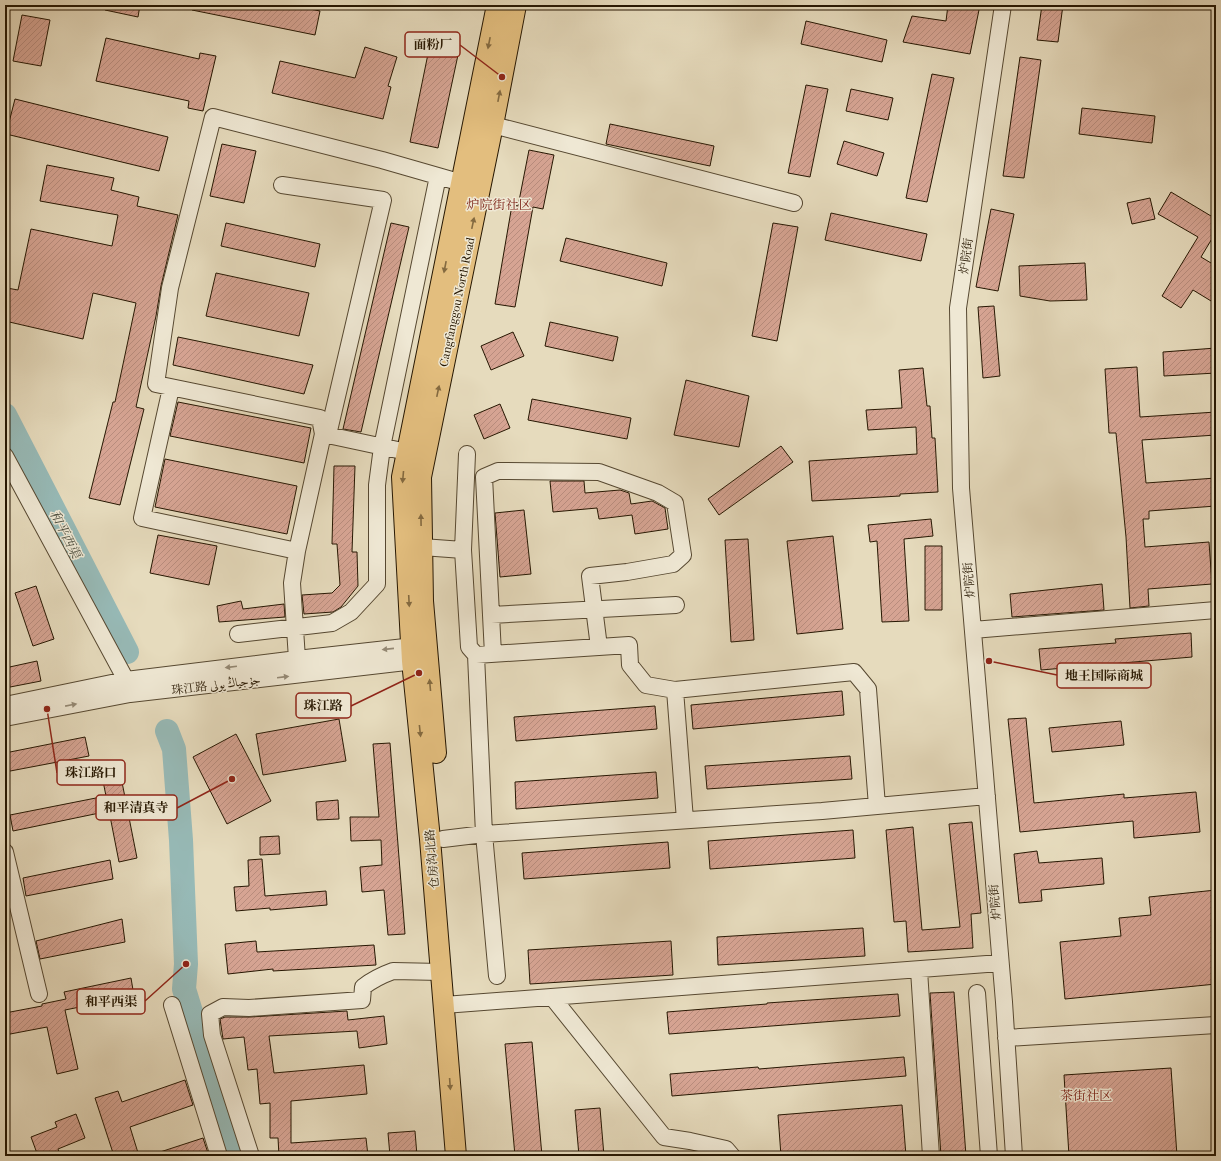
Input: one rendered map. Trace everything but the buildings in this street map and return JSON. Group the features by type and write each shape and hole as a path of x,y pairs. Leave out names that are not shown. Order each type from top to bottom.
{"main road":[{"name":"Cangfanggou North Road","path":"419,653 402,477 497,5"},
{"name":"Cangfanggou North Road","path":"422,547 421,477 516,5"},
{"name":"仓房沟北路","path":"422,547 423,601 419,653 429,824 441,972 450,1005 468,1156"},
{"name":"仓房沟北路","path":"419,653 443,839 456,1156"}],"street":[{"name":"炉院街","path":"1003,5 958,308 961,488 987,796 1014,1156"},
{"path":"475,115 493,125 794,203"},
{"path":"326,434 320,418 156,384 170,288 212,117 382,160 462,183"},
{"path":"238,634 295,626 332,623 351,612 377,584 377,484 382,447 438,176"},
{"path":"282,185 383,200 297,551 292,583 297,659"},
{"path":"171,388 142,518 297,551"},
{"path":"326,434 407,452"},
{"path":"467,454 463,550 469,647 476,655 484,834 497,976"},
{"path":"5,456 128,687"},
{"path":"493,654 484,477 498,471 599,472 658,493 675,503 683,555 673,564 627,572 590,576 599,647"},
{"path":"422,547 463,550"},
{"path":"491,615 676,605"},
{"path":"973,630 1216,610"},
{"path":"476,655 628,645 630,664 646,685 675,690 854,672 868,689 876,806"},
{"name":"珠江路 جۇجياڭ يولى","path":"5,718 128,687 297,659 419,653"},
{"name":"珠江路 جۇجياڭ يولى","path":"5,704 128,687 419,653"},
{"path":"675,690 686,820"},
{"path":"443,839 484,834 876,806 987,796"},
{"path":"5,852 38,994"},
{"path":"450,1005 1000,963"},
{"path":"919,970 931,1156"},
{"path":"250,1156 212,1035 210,1014 223,1007 249,1008 362,1000 363,987 387,973 393,971 441,972"},
{"path":"977,993 989,1156"},
{"path":"552,998 664,1137 726,1149 732,1156"},
{"path":"172,1005 219,1156"},
{"path":"1006,1038 1216,1025"}],"waterway":[{"name":"和平西渠","path":"5,415 127,652"},
{"name":"和平西渠","path":"167,731 174,749 181,840 186,964 184,989 235,1156"}],"place":[{"name":"面粉厂","path":"502,77"},
{"name":"地王国际商城","path":"989,661"},
{"name":"珠江路","path":"419,673"},
{"name":"珠江路口","path":"47,709"},
{"name":"和平清真寺","path":"232,779"},
{"name":"和平西渠","path":"186,964"}],"district":[{"name":"炉院街社区","path":"499,204"},
{"name":"茶街社区","path":"1086,1095"}]}
